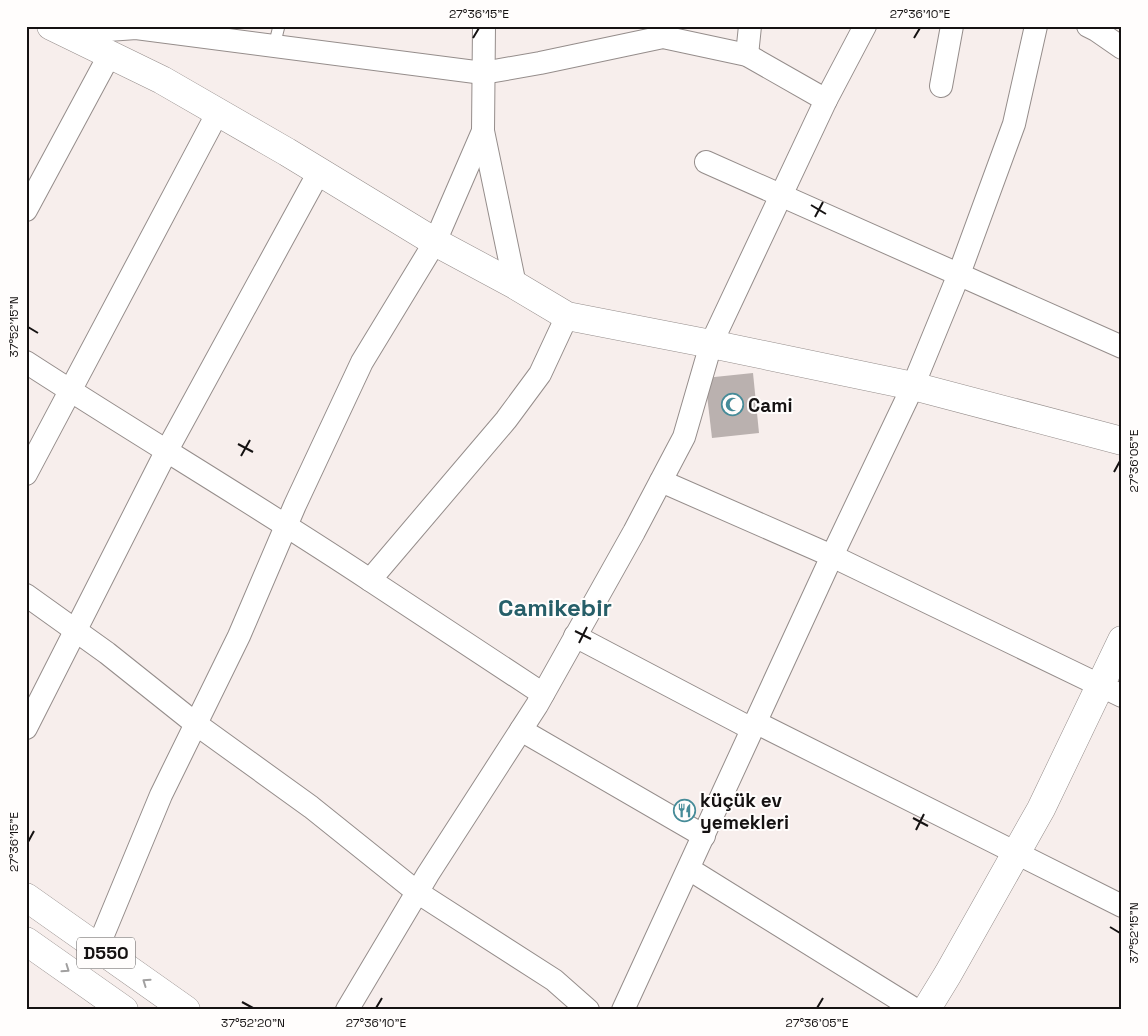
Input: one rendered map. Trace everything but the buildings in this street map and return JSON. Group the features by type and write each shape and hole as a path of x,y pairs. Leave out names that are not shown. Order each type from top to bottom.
{"main road":[{"path":"59,29 162,80 435,242 515,285 567,316 913,386 1122,442"},
{"path":"926,1010 1111,691 1122,640"},
{"name":"D550","path":"26,897 186,1010"},
{"name":"D550","path":"26,941 124,1010"}],"street":[{"path":"484,26 483,131 515,285"},
{"path":"747,55 750,26"},
{"path":"347,1010 417,892 543,694 661,481 684,437 711,344 826,100 865,26"},
{"path":"941,86 952,26"},
{"path":"623,1010 832,556 913,386 959,274 1014,124 1036,26"},
{"path":"1088,26 1122,48"},
{"path":"59,29 136,28 276,36 483,73 663,37 747,55 826,100"},
{"path":"26,210 110,54"},
{"path":"26,474 218,112"},
{"path":"98,947 162,795 239,636 287,525 362,362 435,242 483,131"},
{"path":"706,162 1122,347"},
{"path":"26,728 166,452 319,172"},
{"path":"370,580 506,420 540,374 567,316"},
{"path":"26,362 166,452 287,525 543,694"},
{"path":"661,481 832,556 1111,691"},
{"path":"26,595 107,653 196,724 311,807 417,892 554,980 588,1010"},
{"path":"575,636 1122,906"},
{"path":"521,730 704,836"},
{"path":"689,869 916,1010"}],"place":[{"name":"Cami","path":"732,405"},
{"name":"küçük ev yemekleri","path":"684,811"}],"district":[{"name":"Camikebir","path":"555,608"}]}
